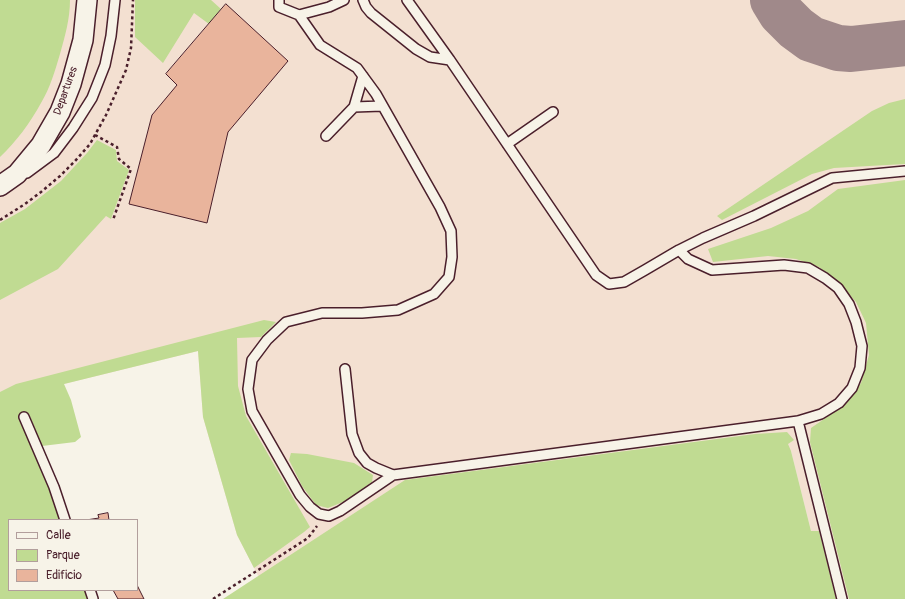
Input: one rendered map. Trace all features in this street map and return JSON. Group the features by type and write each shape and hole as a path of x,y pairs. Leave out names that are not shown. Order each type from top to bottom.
{"street":[{"name":"Departures","path":"0,187 17,174 41,145 60,112 71,84 83,40 87,0"}],"lane":[{"path":"0,187 21,177 54,153 74,128 92,98 105,65 111,36 115,0"},
{"path":"278,0 279,7 299,15 320,45 357,68 376,94 440,208 451,232 452,257 449,277 434,294 398,310 362,313 322,313 286,322 267,340 252,360 248,389 252,411 300,495 310,507 319,514 329,516 340,511 394,475 798,421 821,414 839,404 852,388 855,381 860,368 862,346 856,322 849,304 838,288 826,278 808,268 784,264 712,270 688,259 678,250"},
{"path":"299,15 329,7 344,0"},
{"path":"363,0 371,13 416,49 430,57 450,60"},
{"path":"407,0 450,60 596,275 609,284 624,282 678,250 754,216 832,178 905,171"},
{"path":"326,136 354,107 362,76"},
{"path":"354,107 382,106"},
{"path":"507,144 553,112"},
{"path":"345,369 352,434 359,453 367,463 394,475"},
{"path":"24,417 54,487 65,519"},
{"path":"798,421 842,599"}],"path":[{"path":"95,135 117,148 119,159 131,169 113,220"},
{"path":"213,599 308,538 325,515"}],"shaded area":[{"path":"0,0 905,0 905,599 828,599 791,451 270,599 237,535 203,417 198,351 64,384 0,405"}],"green space":[{"path":"0,0 70,0 65,34 56,67 47,91 27,125 12,145 0,157"},
{"path":"135,0 211,0 221,9 209,24 194,13 163,63 135,37"},
{"path":"905,99 905,164 834,168 812,174 722,220 717,216 872,111 889,103"},
{"path":"97,140 116,150 117,161 129,170 111,219 106,216 58,269 0,300 0,223 25,209 61,181"},
{"path":"905,180 905,599 849,599 810,442 811,428 846,404 861,383 869,355 866,323 856,302 838,282 819,267 796,259 768,256 713,262 708,249 771,228 808,211 838,189"},
{"path":"264,320 276,322 261,337 237,338 238,386 246,416 310,527 254,568 237,535 203,417 198,351 64,384 71,400 81,437 75,442 42,446 29,414 19,415 45,476 60,519 8,519 8,591 85,591 89,599 0,599 0,392 16,384"},
{"path":"787,432 794,440 788,444 811,531 819,531 836,599 223,599 405,480 755,434"},
{"path":"291,453 307,454 354,463 373,475 372,482 348,500 328,508 316,505 302,486 289,460"}],"building":[{"path":"226,4 288,61 228,132 207,223 129,204 152,115 177,85 166,74"},
{"path":"108,513 109,519 92,519 99,518 98,515"},
{"path":"138,587 144,599 118,599 114,591 138,591"}],"taxiway":[{"path":"773,0 781,13 796,28 811,39 838,48 851,49 905,43"}]}
